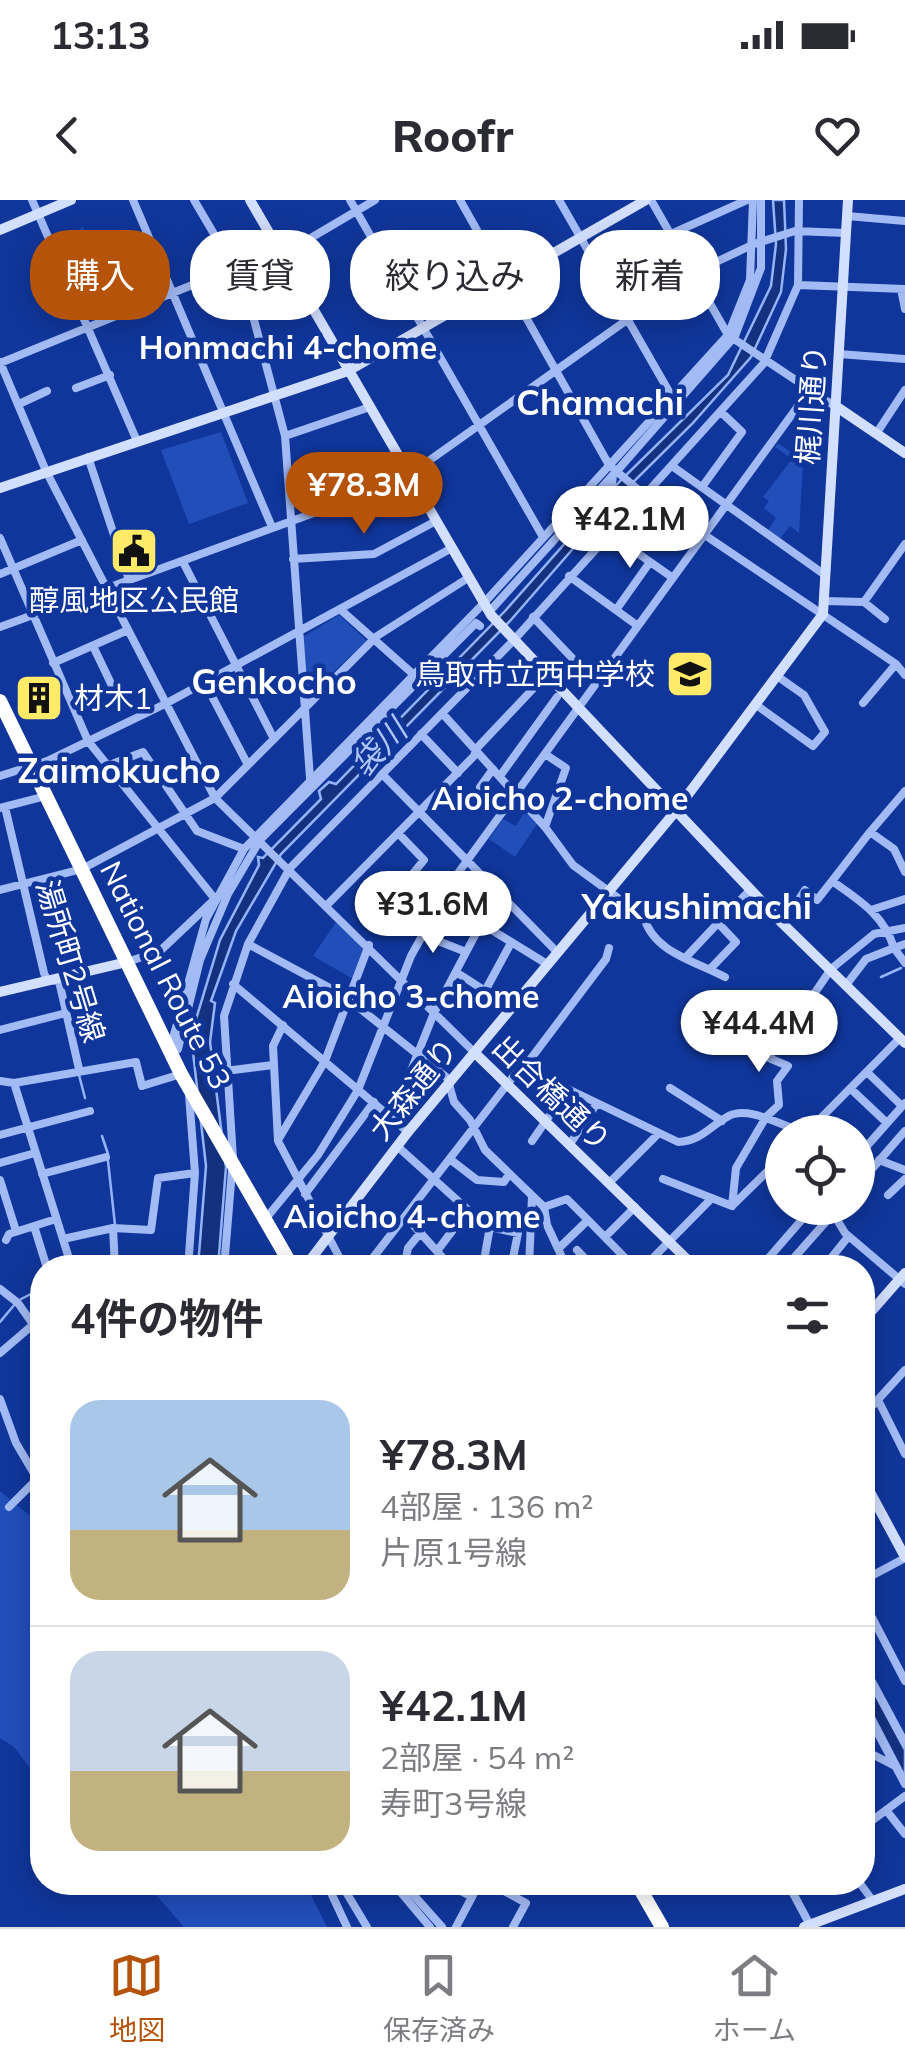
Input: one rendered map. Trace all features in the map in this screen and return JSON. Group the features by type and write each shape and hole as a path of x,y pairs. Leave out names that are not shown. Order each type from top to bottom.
{"highway":[{"name":"National Route 53","path":"0,702 127,962 174,1049 185,1080 286,1255"},
{"path":"642,1895 656,1922"}],"street":[{"path":"32,200 138,441"},
{"path":"0,230 70,200"},
{"path":"133,200 272,527"},
{"path":"194,200 212,230"},
{"path":"250,200 267,230"},
{"path":"350,200 544,541"},
{"path":"324,230 375,200"},
{"path":"460,200 477,230"},
{"path":"558,200 580,239 560,250"},
{"path":"596,230 648,200 668,230"},
{"path":"174,1049 216,913 260,840 310,778 488,610 544,541 615,470 728,336 750,280 754,244 750,200 680,230"},
{"path":"677,396 726,350 750,303 762,254 761,200"},
{"path":"225,1255 230,1152 222,1031 248,944 288,866 533,617 642,492 672,466 721,412 762,361 798,285 800,200"},
{"name":"梶川通り","path":"823,614 848,200"},
{"path":"847,216 905,221"},
{"path":"720,260 798,230 846,233"},
{"path":"798,285 903,289 905,309"},
{"path":"0,362 190,286"},
{"path":"255,320 285,436 310,778"},
{"path":"319,320 468,578 510,638 783,924 902,1040 823,1115"},
{"path":"0,488 348,371 438,320"},
{"path":"527,320 615,470 896,664 905,675"},
{"path":"0,627 408,475 627,320 677,396"},
{"path":"719,320 728,336 762,361 905,453"},
{"path":"840,354 905,358"},
{"name":"出合橋通り","path":"0,362 46,471 215,798 683,1255"},
{"path":"76,388 110,375"},
{"path":"876,434 905,390"},
{"path":"18,404 48,391"},
{"path":"267,1217 298,1182 358,1090 402,979 469,859 809,391"},
{"path":"285,436 370,408"},
{"path":"702,487 742,432 721,412"},
{"path":"88,457 129,580"},
{"path":"672,466 825,576"},
{"path":"544,541 612,474 612,484"},
{"path":"293,559 374,554 436,521"},
{"path":"610,533 673,578"},
{"path":"0,538 88,741 215,900"},
{"path":"0,574 82,540"},
{"path":"864,602 905,544"},
{"path":"0,776 31,766 165,704 452,548"},
{"path":"183,562 274,739"},
{"path":"616,610 650,562"},
{"path":"569,576 638,626"},
{"path":"0,890 82,870 215,798 373,640 468,578"},
{"path":"824,601 864,602 885,619"},
{"path":"341,610 418,676"},
{"name":"大森通り","path":"314,1255 408,1132 676,812 823,614"},
{"path":"533,617 596,683"},
{"path":"174,1049 190,970 215,900 244,848 260,840 418,676 476,622 480,626"},
{"path":"53,663 128,630"},
{"path":"93,646 116,694"},
{"path":"863,703 896,664"},
{"path":"327,905 458,773 546,676"},
{"path":"755,704 813,746 825,732 804,695 777,676"},
{"path":"205,682 248,765"},
{"path":"480,787 558,697"},
{"path":"442,713 545,827 573,866 644,917 648,935 670,951 725,977"},
{"path":"421,734 458,773"},
{"path":"108,766 144,752 197,831 244,848"},
{"path":"545,754 566,768 545,827"},
{"path":"382,774 557,952"},
{"path":"783,924 804,890 817,900 905,791"},
{"path":"3,808 46,796"},
{"name":"湯所町2号線","path":"3,808 47,980 58,982 80,1069"},
{"path":"870,832 894,850 905,872"},
{"path":"398,833 424,860 392,899 397,912 425,932 466,952"},
{"path":"832,881 872,910 889,930 894,948 905,963"},
{"path":"686,956 750,889"},
{"path":"872,910 905,899"},
{"path":"0,992 160,951 215,900"},
{"path":"443,900 547,964"},
{"path":"710,969 736,942 718,923"},
{"path":"392,1118 434,1013 481,924"},
{"path":"769,1115 779,1105 777,1081 788,1066 770,1058 795,1006 814,994 830,969 866,938 905,928"},
{"path":"486,991 512,943"},
{"path":"248,944 349,999 450,1082 454,1102 486,1150 544,1206 562,1255"},
{"path":"846,985 866,959 905,944"},
{"path":"278,1141 325,1062 369,945"},
{"path":"375,1255 476,1131 606,960 609,948"},
{"path":"456,972 510,1008"},
{"path":"233,984 408,1132"},
{"path":"0,1030 66,1013"},
{"path":"283,1025 274,1042 278,1141 338,1255"},
{"path":"0,1081 136,1062 142,1086 185,1080 195,1173 189,1255"},
{"path":"224,1071 273,1066"},
{"path":"866,1072 903,1104 875,1135"},
{"path":"520,1073 568,1089 657,1135 688,1142 738,1114 765,1119 736,1168 732,1206"},
{"path":"14,1082 68,1255"},
{"path":"670,1088 722,1122"},
{"path":"532,1142 568,1089"},
{"path":"850,1089 887,1122"},
{"path":"306,1194 374,1102"},
{"path":"570,1144 597,1103"},
{"path":"0,1135 90,1111"},
{"path":"875,1164 905,1131"},
{"path":"610,1183 657,1135"},
{"path":"397,1146 468,1210 437,1250"},
{"path":"0,1163 36,1153"},
{"path":"42,1174 106,1158"},
{"path":"451,1160 477,1180 504,1182 509,1174"},
{"path":"878,1160 905,1170"},
{"path":"63,1239 113,1228 151,1230 158,1178 195,1173"},
{"path":"732,1206 765,1174"},
{"path":"663,1179 732,1206"},
{"path":"888,1196 905,1179"},
{"path":"0,1180 10,1235 56,1219"},
{"path":"530,1255 532,1196"},
{"path":"544,1206 567,1199 622,1255"},
{"path":"656,1255 711,1199"},
{"path":"606,1238 634,1207"},
{"path":"406,1217 441,1255"},
{"path":"559,1248 588,1220"},
{"path":"487,1255 490,1224 518,1233 514,1255"},
{"path":"771,1255 797,1225"},
{"path":"796,1255 821,1225"},
{"path":"842,1225 848,1236 872,1255"},
{"path":"34,1226 43,1255"},
{"path":"113,1228 115,1255"},
{"path":"407,1255 421,1232"},
{"path":"833,1255 848,1236"},
{"path":"577,1250 582,1255"},
{"path":"875,1257 903,1279 875,1308"},
{"path":"0,1291 30,1314"},
{"path":"0,1353 30,1327"},
{"path":"875,1403 905,1370"},
{"path":"878,1400 905,1454"},
{"path":"1,1406 30,1467"},
{"path":"9,1507 30,1491"},
{"path":"875,1501 905,1558 875,1573"},
{"path":"875,1623 905,1681"},
{"path":"875,1686 905,1742"},
{"path":"875,1728 905,1784"},
{"path":"875,1756 896,1766"},
{"path":"875,1818 905,1796"},
{"path":"886,1810 905,1834"},
{"path":"792,1895 807,1926 905,1890"},
{"path":"332,1895 347,1927"},
{"path":"348,1895 367,1927"},
{"path":"402,1895 430,1927"},
{"path":"403,1895 416,1901"},
{"path":"410,1895 442,1927"},
{"path":"456,1927 472,1897 468,1895"},
{"path":"514,1927 526,1903 516,1895"},
{"path":"868,1895 873,1902"}],"shaded area":[{"path":"221,432 248,503 189,524 161,450"},
{"path":"778,443 803,461 799,533 790,526 778,541 766,533 776,518 764,508 769,501 763,497 792,459 775,447"},
{"path":"339,615 367,641 308,695 303,637"},
{"path":"525,811 537,824 515,857 489,839 503,819 516,826"},
{"path":"336,922 364,950 353,979 313,956"},
{"path":"0,1491 30,1516 30,1768 14,1747 0,1738"},
{"path":"156,1895 311,1895 327,1927 184,1927"}],"water":[{"name":"袋川","path":"773,200 784,200 786,249 781,292 751,357 692,424 618,497 510,621 281,854 236,931 211,1001 215,1003 210,1042 226,1167 219,1255 199,1255 206,1166 190,1026 194,1026 220,940 259,865 258,857 263,858 321,799 319,791 329,782 336,784 505,611 621,480 728,375 771,286 776,244"},
{"path":"875,1694 905,1750 905,1777 875,1719"}],"waterway":[{"path":"881,977 901,968"},
{"path":"79,1075 85,1098"},
{"path":"102,1136 108,1154"},
{"path":"108,1161 115,1225"},
{"path":"21,1299 30,1294"},
{"path":"0,1322 15,1304"}],"place":[{"name":"醇風地区公民館","path":"134,551"},
{"name":"鳥取市立西中学校","path":"690,674"},
{"name":"材木1","path":"39,698"}],"district":[{"name":"Honmachi 4-chome","path":"288,347"},
{"name":"Chamachi","path":"600,402"},
{"name":"Genkocho","path":"274,681"},
{"name":"Zaimokucho","path":"119,770"},
{"name":"Aioicho 2-chome","path":"560,798"},
{"name":"Yakushimachi","path":"697,906"},
{"name":"Aioicho 3-chome","path":"411,996"},
{"name":"Aioicho 4-chome","path":"412,1216"}]}
